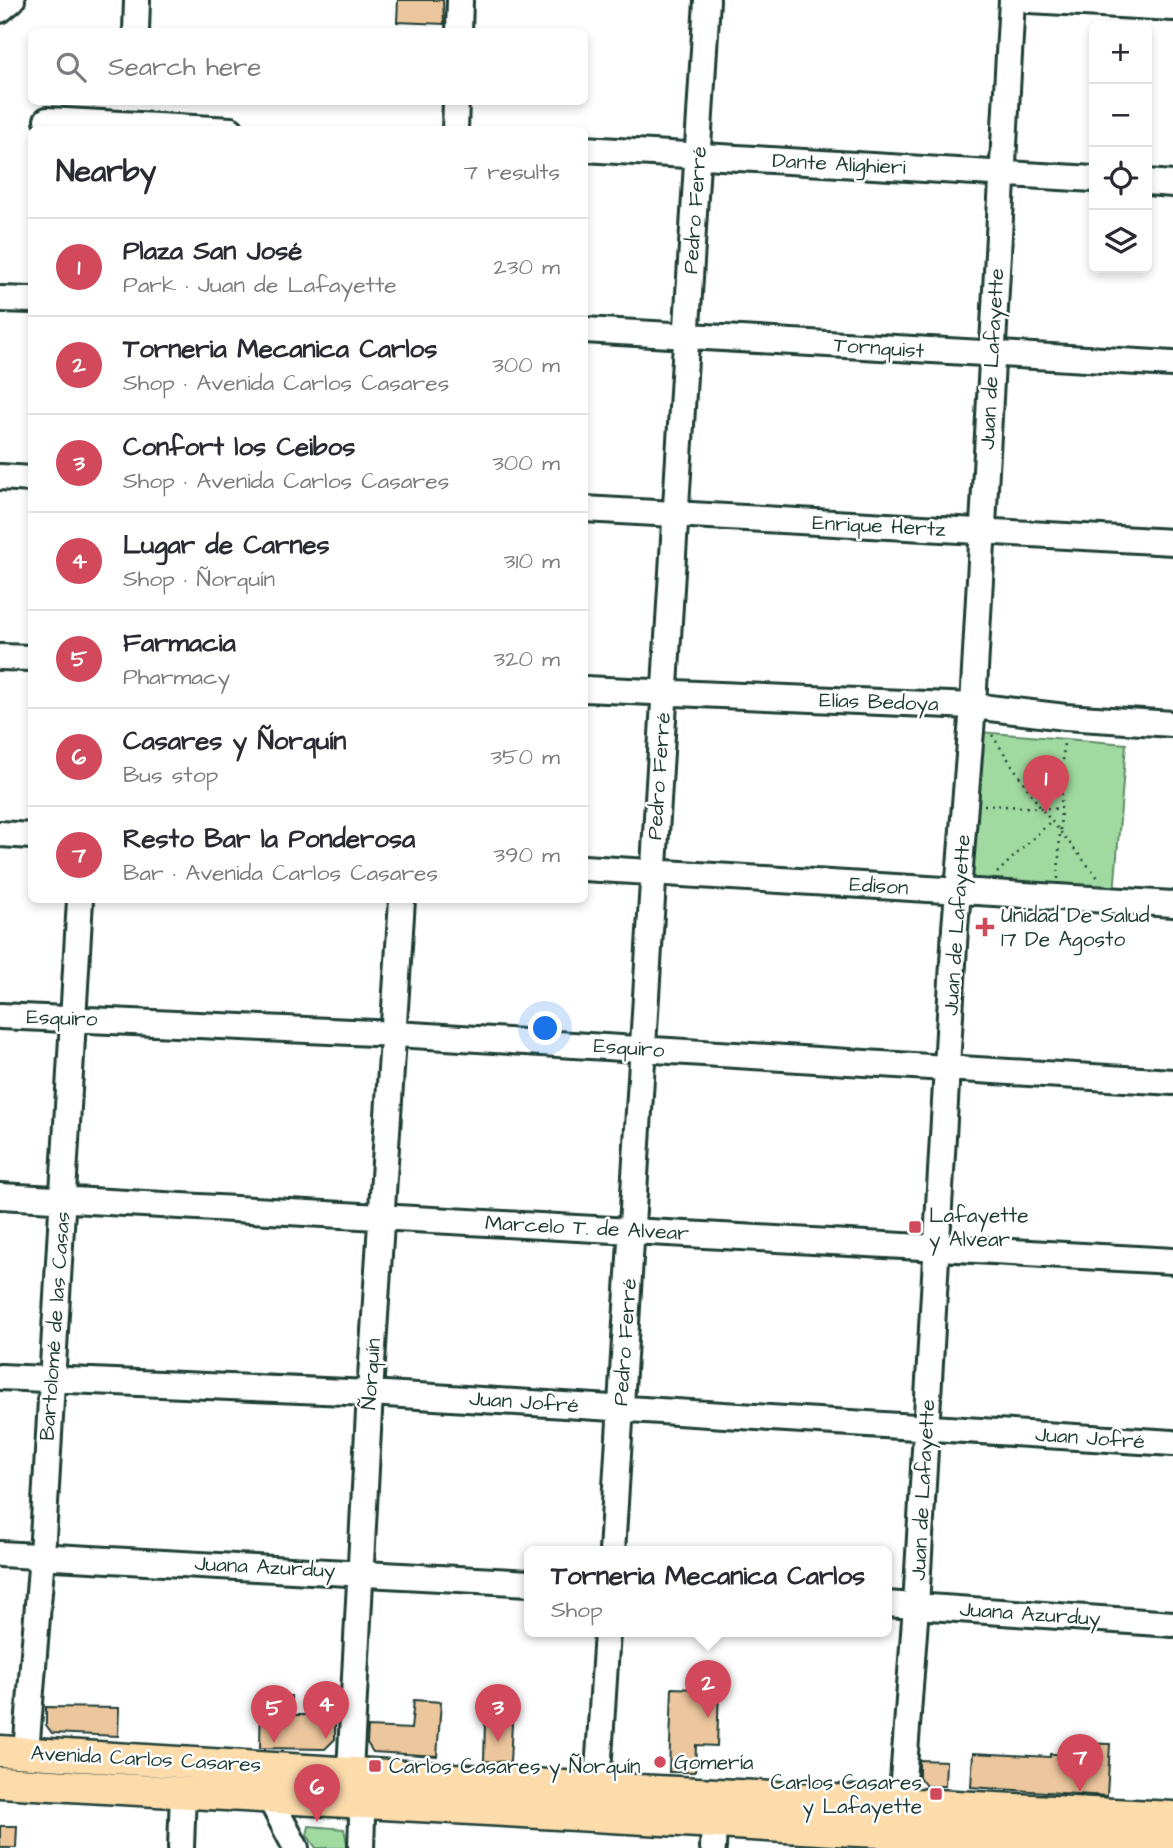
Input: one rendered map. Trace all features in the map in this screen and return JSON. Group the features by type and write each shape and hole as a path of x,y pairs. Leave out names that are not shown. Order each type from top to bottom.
{"main road":[{"name":"Avenida Carlos Casares","path":"13,1751 597,1788 900,1802 1071,1834 1173,1844"},
{"name":"Avenida Carlos Casares","path":"0,1782 359,1801 713,1835 893,1840 1071,1834 1173,1817"}],"street":[{"path":"136,28 137,0"},
{"path":"459,28 460,0"},
{"name":"Pedro Ferré","path":"612,1546 707,0"},
{"name":"Juan de Lafayette","path":"893,1840 900,1802 916,1606 947,1068 968,892 965,804 973,706 1012,0"},
{"path":"1030,0 1173,8"},
{"path":"455,126 456,105"},
{"path":"47,120 133,119 195,126"},
{"name":"Dante Alighieri","path":"588,149 1089,180"},
{"path":"1152,182 1173,184"},
{"path":"0,299 28,300"},
{"name":"Tornquist","path":"588,330 1173,364"},
{"path":"0,477 28,479"},
{"name":"Enrique Hertz","path":"588,509 1173,542"},
{"path":"0,657 28,658"},
{"name":"Elías Bedoya","path":"588,689 973,706 1065,717 1173,724"},
{"path":"0,834 28,836"},
{"name":"Edison","path":"588,868 1173,904"},
{"name":"Bartolomé de las Casas","path":"13,1751 42,1555 80,903"},
{"name":"Ñorquín","path":"361,1848 359,1801 350,1771 370,1393 396,1034 402,903"},
{"name":"Esquiro","path":"0,1016 396,1034 1173,1082"},
{"name":"Marcelo T. de Alvear","path":"0,1196 1173,1261"},
{"name":"Juan Jofré","path":"0,1377 51,1377 370,1393 1173,1443"},
{"name":"Juana Azurduy","path":"0,1553 524,1583"},
{"name":"Juana Azurduy","path":"892,1604 1173,1624"},
{"path":"597,1788 607,1637"},
{"path":"181,1848 183,1791"},
{"path":"268,1795 296,1848"}],"path":[{"path":"973,706 1040,807 1116,900"},
{"path":"1057,896 1065,717"},
{"path":"965,804 1061,809"},
{"path":"968,892 1051,821"}],"green space":[{"path":"979,732 1126,744 1114,894 967,883"},
{"path":"309,1826 344,1829 348,1848 316,1848 307,1835"}],"building":[{"path":"398,0 443,0 444,24 397,22"},
{"path":"672,1688 719,1690 717,1746 696,1745 695,1772 669,1772"},
{"path":"261,1696 291,1696 291,1715 335,1715 335,1739 325,1749 260,1748"},
{"path":"414,1700 441,1702 437,1756 373,1752 367,1743 368,1727 411,1729"},
{"path":"46,1707 119,1708 118,1736 52,1733 46,1725"},
{"path":"485,1722 512,1723 510,1762 484,1761"},
{"path":"1072,1743 1110,1744 1107,1796 971,1787 973,1753 1050,1757 1050,1754 1072,1754"},
{"path":"919,1760 946,1761 945,1786 926,1786 919,1777"},
{"path":"0,1826 17,1826 16,1848 0,1848"}],"place":[{"name":"Plaza San José","path":"1046,813"},
{"name":"Unidad De Salud 17 De Agosto","path":"985,927"},
{"name":"Lafayette y Alvear","path":"915,1227"},
{"name":"Torneria Mecanica Carlos","path":"708,1718"},
{"name":"Lugar de Carnes","path":"326,1739"},
{"name":"Confort los Ceibos","path":"498,1742"},
{"name":"Farmacia","path":"274,1743"},
{"name":"Gomería","path":"660,1762"},
{"name":"Carlos Casares y Ñorquín","path":"375,1766"},
{"name":"Resto Bar la Ponderosa","path":"1080,1792"},
{"name":"Carlos Casares y Lafayette","path":"936,1794"},
{"name":"Casares y Ñorquín","path":"317,1822"}]}
